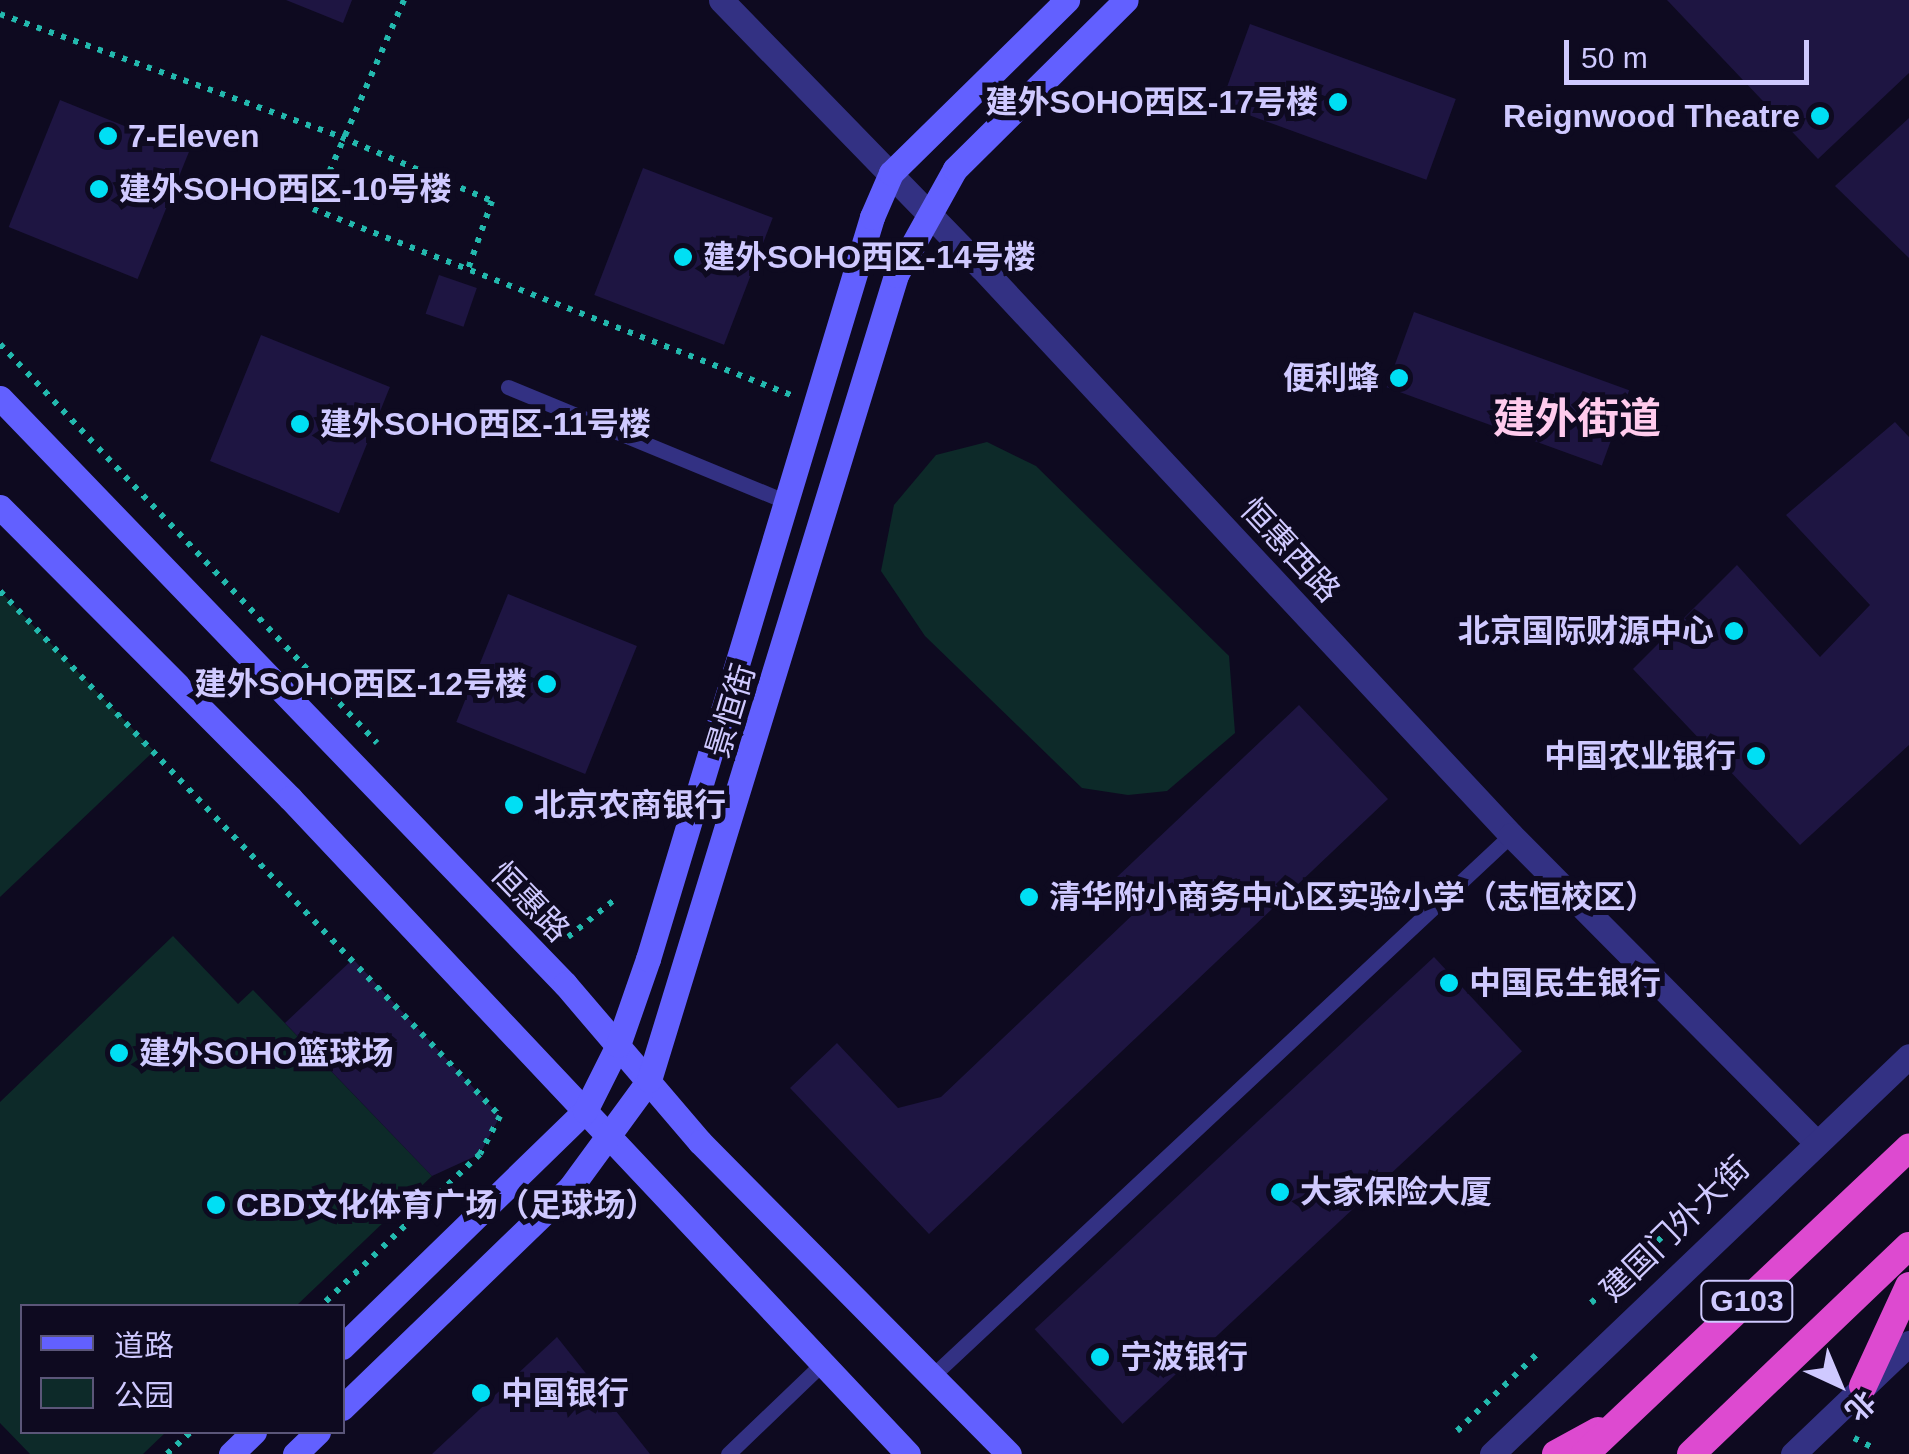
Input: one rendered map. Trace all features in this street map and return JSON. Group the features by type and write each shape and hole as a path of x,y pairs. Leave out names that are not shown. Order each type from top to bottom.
{"highway":[{"name":"G103","path":"1584,1454 1909,1148"},
{"name":"G103","path":"1691,1454 1909,1246"},
{"path":"1863,1386 1909,1286"},
{"path":"1556,1454 1625,1416"}],"main road":[{"name":"景恒街","path":"345,1344 585,1111 618,1046 784,501 892,173 1067,0"},
{"name":"景恒街","path":"345,1405 570,1188 648,1080 674,1016 896,275 926,212 955,169 1126,0"},
{"name":"恒惠路","path":"0,398 618,1046 700,1142 929,1379 1008,1454"},
{"path":"0,506 290,798 907,1452"},
{"path":"231,1454 252,1434"},
{"path":"295,1454 316,1434"}],"street":[{"name":"恒惠西路","path":"721,0 892,173 1512,834 1816,1142"},
{"name":"建国门外大街","path":"1492,1454 1909,1056"},
{"path":"1793,1454 1909,1343"}],"lane":[{"path":"508,387 784,501"},
{"path":"929,1379 1512,834"},
{"path":"728,1454 824,1363"}],"path":[{"path":"404,0 313,209 816,405"},
{"path":"0,14 342,137 492,201 468,269"},
{"path":"0,344 380,746"},
{"path":"0,590 500,1116 480,1154 323,1304"},
{"path":"550,929 568,937 613,901"},
{"path":"1591,1304 1661,1238"},
{"path":"1457,1431 1537,1354"},
{"path":"167,1454 188,1434"},
{"path":"1847,1444 1858,1434 1872,1447"}],"green space":[{"path":"987,442 1036,466 1229,656 1235,733 1167,791 1128,795 1082,788 925,636 881,571 894,505 936,455"},
{"path":"0,591 154,751 0,897"},
{"name":"CBD文化体育广场（足球场）","path":"173,936 238,1004 253,990 432,1176 298,1304 20,1304 20,1434 164,1434 143,1454 30,1454 0,1423 0,1102"}],"building":[{"path":"286,0 352,0 343,23"},
{"name":"Reignwood Theatre","path":"1667,0 1909,0 1909,73 1818,159"},
{"name":"建外SOHO西区-17号楼","path":"1250,24 1456,99 1426,180 1221,105"},
{"name":"建外SOHO西区-10号楼","path":"60,100 189,152 138,279 9,227"},
{"path":"1909,118 1909,258 1835,186"},
{"name":"建外SOHO西区-14号楼","path":"643,168 773,218 724,345 594,295"},
{"path":"439,275 477,288 463,327 426,314"},
{"path":"1414,312 1629,390 1602,465 1387,387"},
{"name":"建外SOHO西区-11号楼","path":"261,335 390,387 339,513 210,461"},
{"name":"北京国际财源中心","path":"1895,422 1909,437 1909,745 1800,845 1633,669 1737,565 1820,657 1870,605 1786,515"},
{"name":"建外SOHO西区-12号楼","path":"508,594 637,646 585,774 456,722"},
{"path":"1299,705 1388,799 929,1234 790,1088 837,1043 898,1108 941,1097 1143,905 1117,877"},
{"name":"大家保险大厦","path":"1434,957 1522,1051 1123,1424 1035,1329"},
{"path":"353,959 500,1116 480,1154 432,1176 285,1023"},
{"path":"557,1337 650,1454 432,1454"}],"place":[{"name":"建外SOHO西区-17号楼","path":"1338,102"},
{"name":"Reignwood Theatre","path":"1820,116"},
{"name":"7-Eleven","path":"108,136"},
{"name":"建外SOHO西区-10号楼","path":"99,189"},
{"name":"建外SOHO西区-14号楼","path":"683,257"},
{"name":"便利蜂","path":"1399,378"},
{"name":"建外SOHO西区-11号楼","path":"300,424"},
{"name":"北京国际财源中心","path":"1734,631"},
{"name":"建外SOHO西区-12号楼","path":"547,684"},
{"name":"中国农业银行","path":"1756,756"},
{"name":"北京农商银行","path":"514,805"},
{"name":"清华附小商务中心区实验小学（志恒校区）","path":"1029,897"},
{"name":"中国民生银行","path":"1449,983"},
{"name":"建外SOHO篮球场","path":"119,1053"},
{"name":"大家保险大厦","path":"1280,1192"},
{"name":"CBD文化体育广场（足球场）","path":"216,1205"},
{"name":"宁波银行","path":"1100,1357"},
{"name":"中国银行","path":"481,1393"}],"district":[{"name":"建外街道","path":"1577,419"}]}
